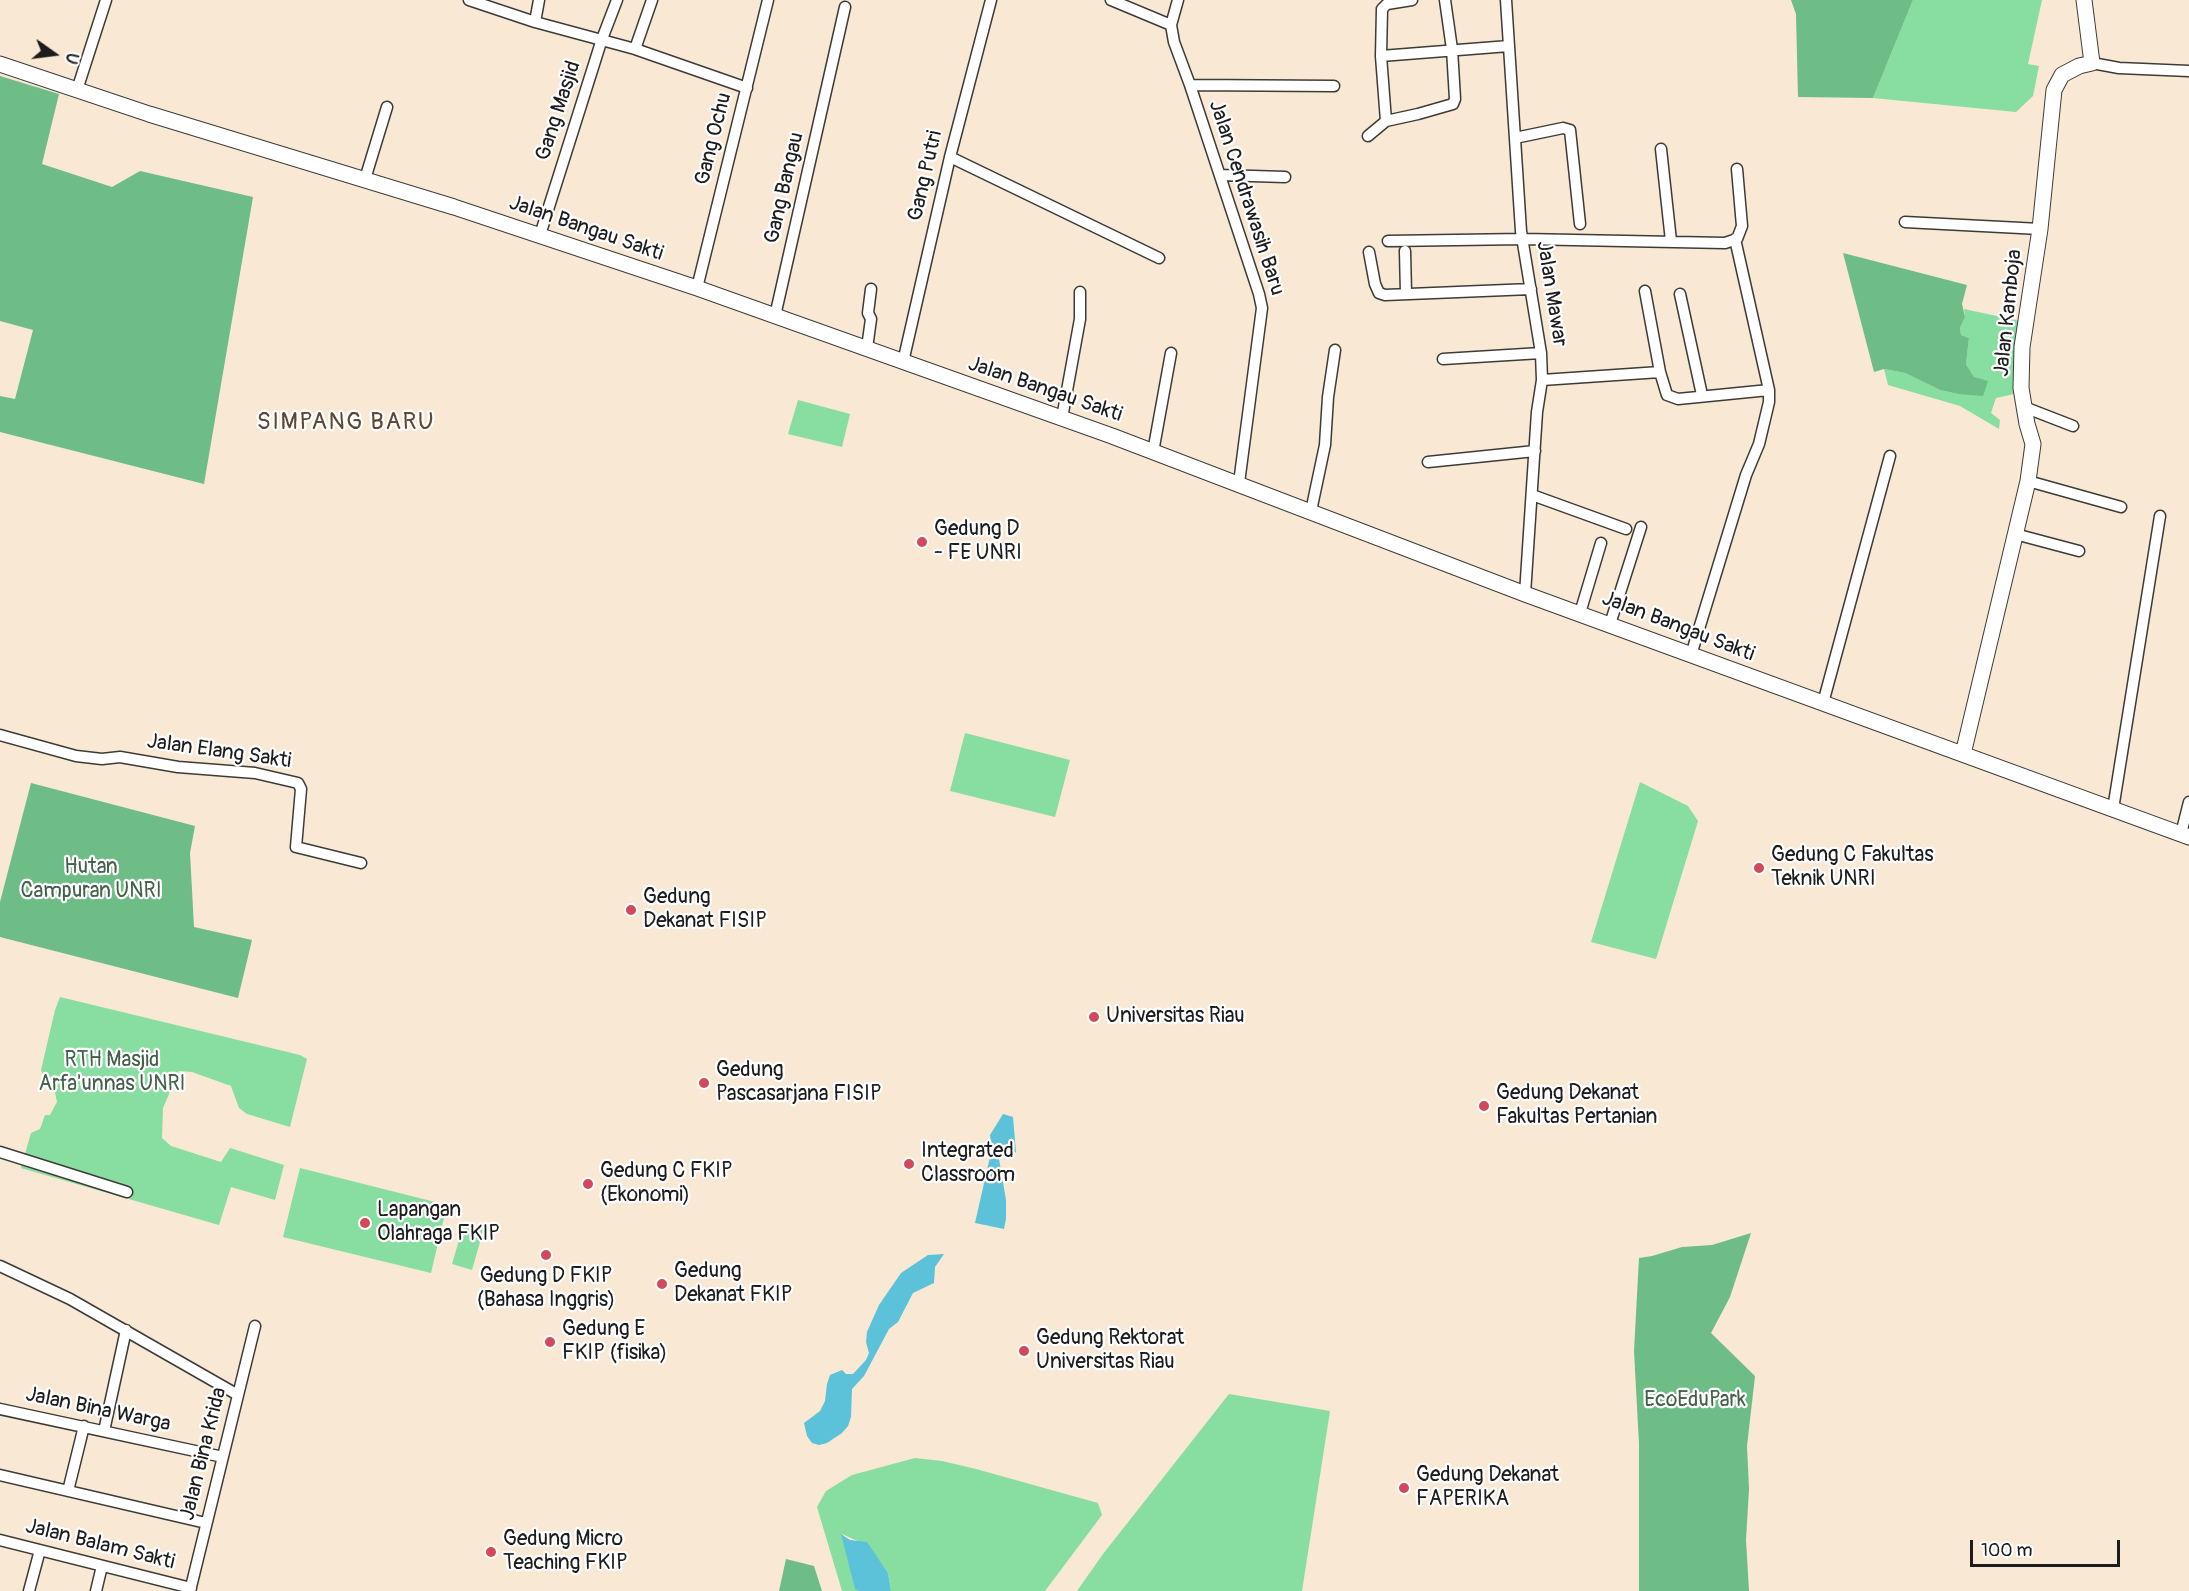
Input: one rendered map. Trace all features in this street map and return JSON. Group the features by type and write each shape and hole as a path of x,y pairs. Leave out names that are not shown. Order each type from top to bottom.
{"street":[{"path":"77,90 106,0"},
{"path":"469,0 535,22 635,49 747,88"},
{"path":"535,22 539,0"},
{"name":"Gang Masjid","path":"540,235 602,39 618,0"},
{"path":"635,49 652,0"},
{"name":"Gang Ochu","path":"697,288 768,0"},
{"name":"Gang Putri","path":"903,362 950,157 991,0"},
{"path":"1111,0 1171,25"},
{"name":"Jalan Cendrawasih Baru","path":"1178,0 1171,25 1177,53 1190,85 1262,308 1239,483"},
{"path":"1386,121 1381,56 1382,9 1387,4 1412,0"},
{"path":"1368,136 1386,121 1453,104 1455,99 1452,49 1445,0"},
{"name":"Jalan Mawar","path":"1506,0 1523,239 1541,353 1542,380 1525,594"},
{"path":"2084,0 2092,63 2120,68 2189,71"},
{"name":"Gang Bangau","path":"776,316 845,7"},
{"path":"1381,56 1509,46"},
{"name":"Jalan Kamboja","path":"1963,754 2028,481 2033,444 2024,407 2020,369 2040,230 2054,90 2062,75 2079,66 2092,63"},
{"name":"Jalan Bangau Sakti","path":"0,64 540,235 867,348 1239,483 1525,594 2185,836"},
{"path":"1190,85 1334,86"},
{"path":"365,180 387,107"},
{"path":"1515,138 1563,128 1570,130 1580,224"},
{"path":"1661,148 1671,241"},
{"path":"950,157 1159,258"},
{"path":"1388,241 1523,239 1725,243 1735,240 1742,226 1737,169"},
{"path":"1220,175 1285,177"},
{"path":"1905,222 2040,230"},
{"path":"1691,655 1746,475 1759,444 1769,402 1769,390 1735,240"},
{"path":"1405,251 1406,294"},
{"path":"1369,252 1379,293 1531,289"},
{"path":"867,348 871,319 868,313 871,289"},
{"path":"1644,291 1664,389 1670,397 1678,399 1769,390"},
{"path":"1062,418 1080,319 1080,292"},
{"path":"1680,294 1702,395"},
{"path":"1311,511 1325,445 1328,397 1335,350"},
{"path":"1153,452 1172,353"},
{"path":"1443,359 1541,353"},
{"path":"1542,380 1660,372"},
{"path":"2024,407 2073,426"},
{"path":"1428,462 1535,450"},
{"path":"1823,703 1890,456"},
{"path":"2028,481 2121,507"},
{"path":"1532,495 1626,529"},
{"path":"2113,809 2160,516"},
{"path":"1611,624 1641,527"},
{"path":"2015,534 2079,551"},
{"path":"1580,613 1600,543"},
{"name":"Jalan Elang Sakti","path":"0,735 76,756 102,759 120,757 178,767 255,773 298,783 301,789 296,847 361,863"},
{"path":"2185,836 2189,802"},
{"path":"0,1152 127,1192"},
{"path":"0,1266 70,1299 238,1395"},
{"name":"Jalan Bina Krida","path":"190,1590 255,1326"},
{"path":"104,1431 126,1330"},
{"name":"Jalan Bina Warga","path":"0,1409 223,1457"},
{"path":"68,1491 84,1426"},
{"path":"0,1475 206,1523"},
{"name":"Jalan Balam Sakti","path":"0,1540 190,1590"},
{"path":"29,1591 40,1550"},
{"path":"96,1591 102,1566"}],"green space":[{"path":"1791,0 1913,0 1873,98 1798,97 1796,14"},
{"path":"1913,0 2042,0 2028,64 2039,66 2033,96 2016,112 1873,98"},
{"path":"0,76 59,94 42,164 112,187 140,171 253,197 204,484 0,432 0,396 15,399 33,330 0,321"},
{"path":"1843,253 1967,285 1962,304 1965,317 1960,328 1961,335 1969,338 1966,364 1974,377 1988,381 1983,396 1940,390 1905,373 1884,369 1874,372"},
{"path":"1964,309 2020,321 2014,394 1996,398 1991,413 2000,420 1999,429 1960,406 1888,385 1884,369 1905,373 1940,390 1958,394 1974,377 1966,364 1969,338 1961,335 1960,328 1965,317"},
{"path":"798,400 850,414 842,447 788,434"},
{"path":"965,733 1070,760 1055,817 950,791"},
{"path":"1640,782 1688,806 1698,821 1656,959 1591,942"},
{"name":"Hutan Campuran UNRI","path":"31,783 195,826 190,853 194,927 252,940 238,998 0,937 0,902"},
{"name":"RTH Masjid Arfa'unnas UNRI","path":"60,997 300,1055 307,1059 290,1127 247,1114 239,1108 231,1086 192,1072 179,1071 163,1108 162,1138 171,1146 221,1162 230,1148 284,1165 275,1200 231,1187 219,1225 21,1168 31,1133 40,1129 45,1115 50,1115 57,1102 52,1078 43,1075 41,1070"},
{"name":"Lapangan Olahraga FKIP","path":"300,1168 447,1205 431,1273 283,1237"},
{"path":"464,1223 484,1228 472,1270 452,1264"},
{"name":"EcoEduPark","path":"1751,1233 1730,1297 1711,1333 1755,1376 1747,1446 1749,1489 1746,1540 1749,1591 1639,1591 1639,1444 1634,1351 1639,1258 1682,1247 1712,1245"},
{"path":"1229,1394 1330,1411 1302,1591 1077,1591 1103,1554"},
{"path":"915,1458 942,1461 976,1469 1098,1503 1102,1515 1045,1591 891,1591 888,1573 878,1559 860,1542 842,1534 855,1588 859,1591 842,1591 817,1507 826,1491 852,1475"},
{"path":"786,1559 814,1566 822,1591 779,1591"}],"water":[{"path":"1003,1114 1013,1117 1016,1152 999,1159 1006,1200 1004,1229 975,1223 992,1148 990,1135"},
{"path":"944,1254 935,1267 934,1283 913,1293 898,1322 889,1329 864,1376 852,1389 851,1417 848,1426 827,1443 819,1445 812,1443 807,1436 804,1423 820,1411 825,1401 830,1375 842,1370 846,1374 853,1374 866,1360 869,1353 866,1342 867,1332 879,1305 901,1273 928,1255"},
{"path":"841,1534 850,1540 867,1542 888,1573 891,1591 855,1589"}],"place":[{"name":"Gedung D - FE UNRI","path":"922,542"},
{"name":"Gedung C Fakultas Teknik UNRI","path":"1759,868"},
{"name":"Gedung Dekanat FISIP","path":"631,910"},
{"name":"Universitas Riau","path":"1094,1017"},
{"name":"Gedung Pascasarjana FISIP","path":"704,1083"},
{"name":"Gedung Dekanat Fakultas Pertanian","path":"1484,1106"},
{"name":"Integrated Classroom","path":"909,1164"},
{"name":"Gedung C FKIP (Ekonomi)","path":"588,1184"},
{"name":"Lapangan Olahraga FKIP","path":"365,1223"},
{"name":"Gedung D FKIP (Bahasa Inggris)","path":"546,1255"},
{"name":"Gedung Dekanat FKIP","path":"662,1284"},
{"name":"Gedung E FKIP (fisika)","path":"550,1342"},
{"name":"Gedung Rektorat Universitas Riau","path":"1024,1351"},
{"name":"Gedung Dekanat FAPERIKA","path":"1404,1488"},
{"name":"Gedung Micro Teaching FKIP","path":"491,1552"}],"district":[{"name":"SIMPANG BARU","path":"346,423"}]}
